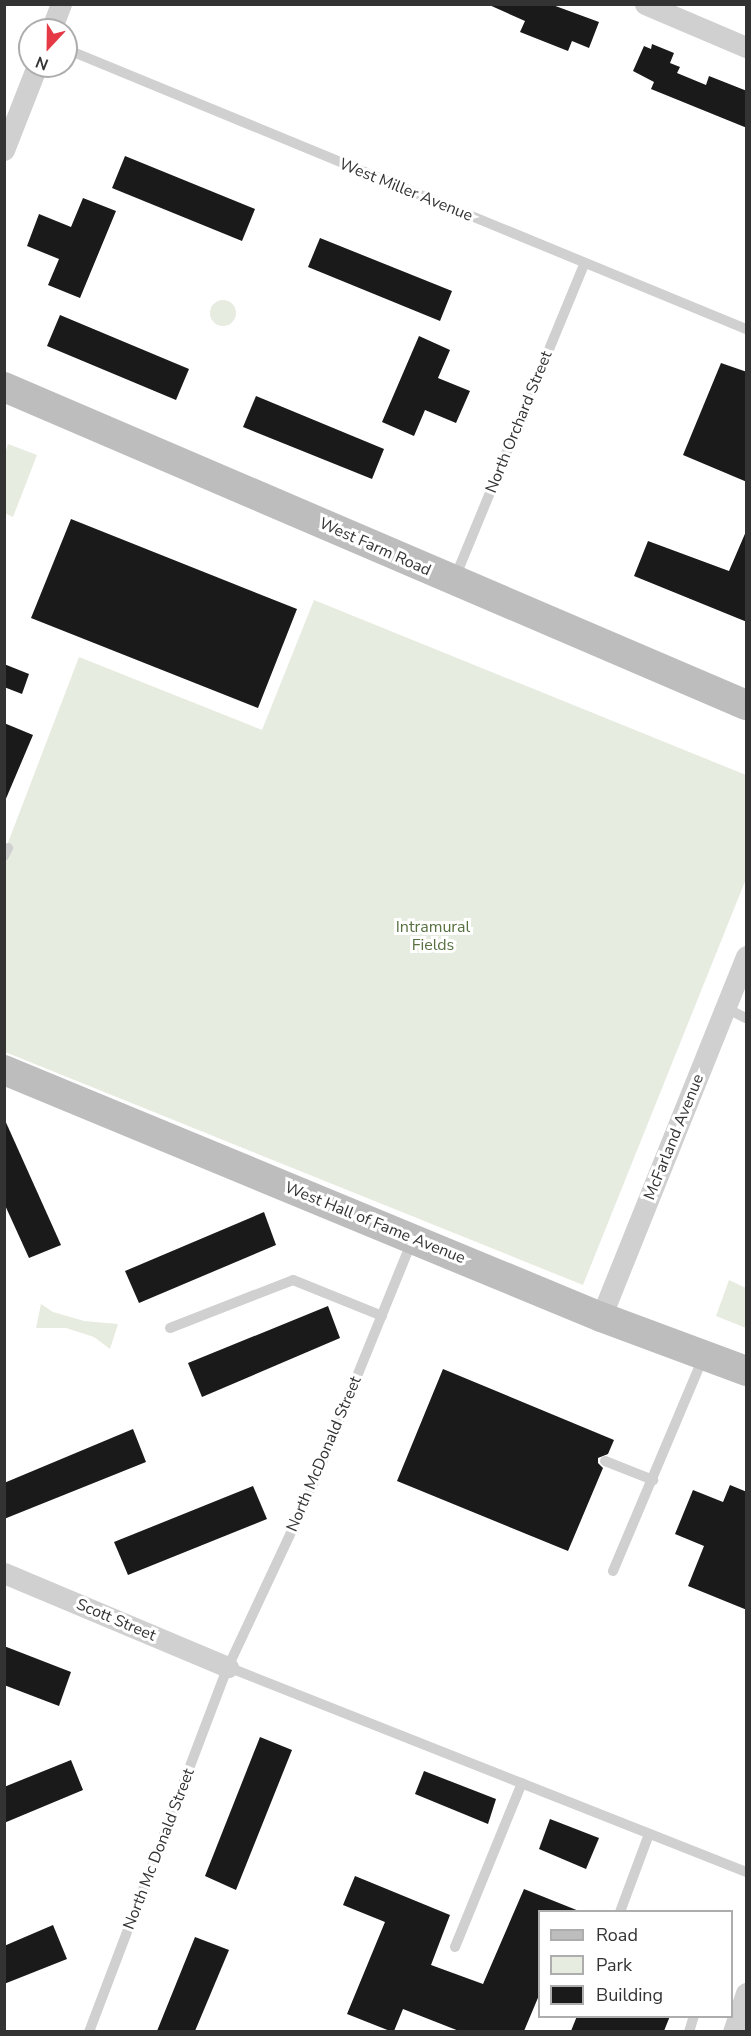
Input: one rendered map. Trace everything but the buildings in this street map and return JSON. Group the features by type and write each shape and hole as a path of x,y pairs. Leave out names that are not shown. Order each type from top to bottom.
{"street":[{"path":"645,4 747,47"},
{"path":"4,150 32,78"},
{"name":"West Farm Road","path":"4,387 747,705"},
{"name":"McFarland Avenue","path":"600,1317 747,956"},
{"name":"West Hall of Fame Avenue","path":"4,1070 600,1317 747,1371"},
{"name":"Scott Street","path":"4,1573 228,1667"},
{"path":"734,2031 739,2004"}],"lane":[{"name":"West Miller Avenue","path":"78,54 584,264 747,329"},
{"name":"North Orchard Street","path":"454,581 584,264"},
{"path":"726,1008 747,1018"},
{"name":"North McDonald Street","path":"228,1667 310,1492 413,1238"},
{"path":"170,1328 293,1280 382,1316"},
{"path":"613,1571 704,1356"},
{"path":"605,1461 652,1480"},
{"path":"228,1667 747,1872"},
{"name":"North Mc Donald Street","path":"89,2031 228,1667"},
{"path":"455,1947 522,1783"},
{"path":"620,1910 649,1834"}],"green space":[{"path":"223,300 232,304 236,313 232,322 223,326 214,322 210,313 214,304"},
{"path":"8,444 37,455 13,517 5,513 5,454"},
{"name":"Intramural Fields","path":"314,600 746,775 746,879 583,1285 5,1052 4,853 79,657 262,730"},
{"path":"729,1280 746,1288 746,1328 716,1316"},
{"path":"41,1304 53,1312 84,1321 118,1324 110,1349 94,1337 66,1328 36,1328"}]}
